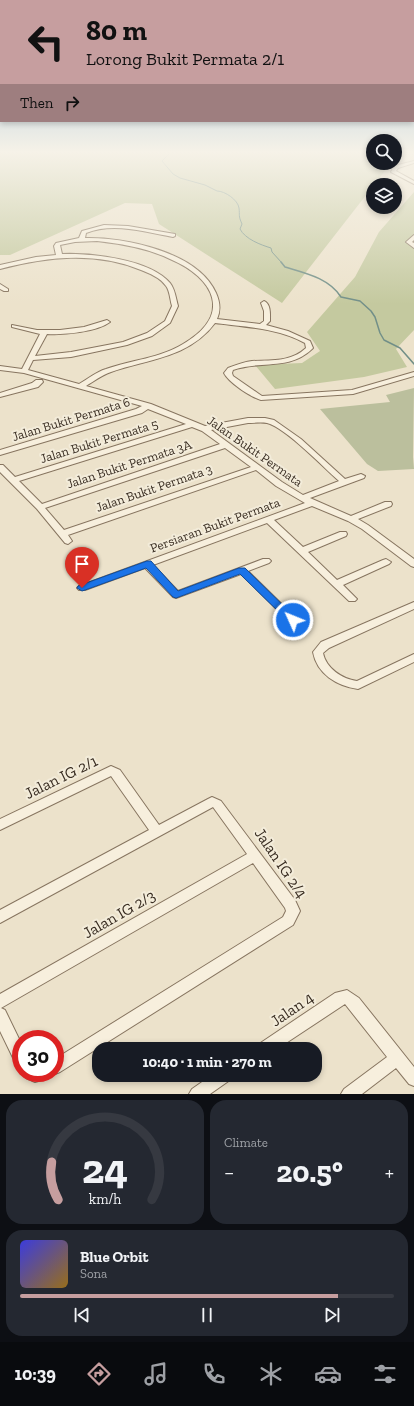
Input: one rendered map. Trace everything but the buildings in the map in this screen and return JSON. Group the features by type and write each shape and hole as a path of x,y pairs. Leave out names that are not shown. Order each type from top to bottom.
{"street":[{"path":"82,240 84,232 99,226 173,235"},
{"path":"414,237 409,242 414,246"},
{"path":"59,256 58,244 67,241 82,240 120,243 151,249 187,264 203,276 214,289 217,305 213,321 198,338 176,352 155,360 106,372 80,386"},
{"path":"0,266 59,256 110,259 142,268 167,283 174,296 175,307 170,317 159,329 135,341 75,355 32,358"},
{"path":"0,286 6,290"},
{"path":"262,326 267,321 267,311 264,303"},
{"path":"213,321 262,326 302,338 308,342 310,348 300,358 290,361 249,363 230,369 228,374 230,377 261,398 364,390 414,374"},
{"path":"14,326 44,333 79,330 107,322"},
{"path":"24,371 44,333"},
{"name":"Jalan Bukit Permata","path":"0,368 24,371 148,406 205,429 255,468 302,498 365,527 414,564"},
{"path":"0,395 35,385 39,382"},
{"name":"Jalan Bukit Permata 6","path":"0,453 139,411 148,406"},
{"path":"205,429 225,423 270,421 292,436 344,482"},
{"name":"Jalan Bukit Permata 5","path":"13,480 193,424"},
{"name":"Jalan Bukit Permata 3A","path":"40,507 225,445"},
{"path":"0,467 40,507 68,541"},
{"name":"Jalan Bukit Permata 3","path":"62,534 255,468"},
{"path":"302,498 361,476"},
{"name":"Persiaran Bukit Permata","path":"82,588 312,503"},
{"path":"350,519 388,504"},
{"path":"268,519 352,599"},
{"path":"301,551 343,534"},
{"path":"147,564 176,595 266,561"},
{"path":"336,584 386,562"},
{"path":"242,570 293,620"},
{"path":"414,605 325,645 318,652 318,658 328,670 342,681 350,685 358,685 414,658"},
{"name":"Jalan IG 2/1","path":"0,825 106,772 111,771 116,773 157,832"},
{"name":"Jalan IG 2/4","path":"0,917 212,802 217,804 290,904 293,911 288,921 64,1061"},
{"name":"Jalan IG 2/3","path":"0,1002 255,856"},
{"name":"Jalan 4","path":"274,1042 340,998 347,997 354,1003 398,1058"},
{"path":"0,1015 12,1040"},
{"path":"349,1094 398,1058 414,1079"},
{"path":"197,1094 215,1082"}],"green space":[{"path":"0,202 361,202 282,303 159,224 152,204 125,203 10,255 0,255"},
{"path":"405,202 414,202 414,330 396,349 407,367 364,377 275,389 255,365 302,363 320,351 307,332 355,277 379,232 395,214 402,214 402,206"},
{"path":"414,388 414,469 378,471 367,464 320,409 390,402 386,395"}],"waterway":[{"path":"236,202 239,208 242,224 240,229 242,233 254,241 271,248 272,252 282,263"},
{"path":"281,262 285,267 316,277 330,285 341,297 360,301 375,317 384,340 400,348 414,364"}],"route":[{"path":"82,588 147,564 176,595 242,570 293,620"}]}
